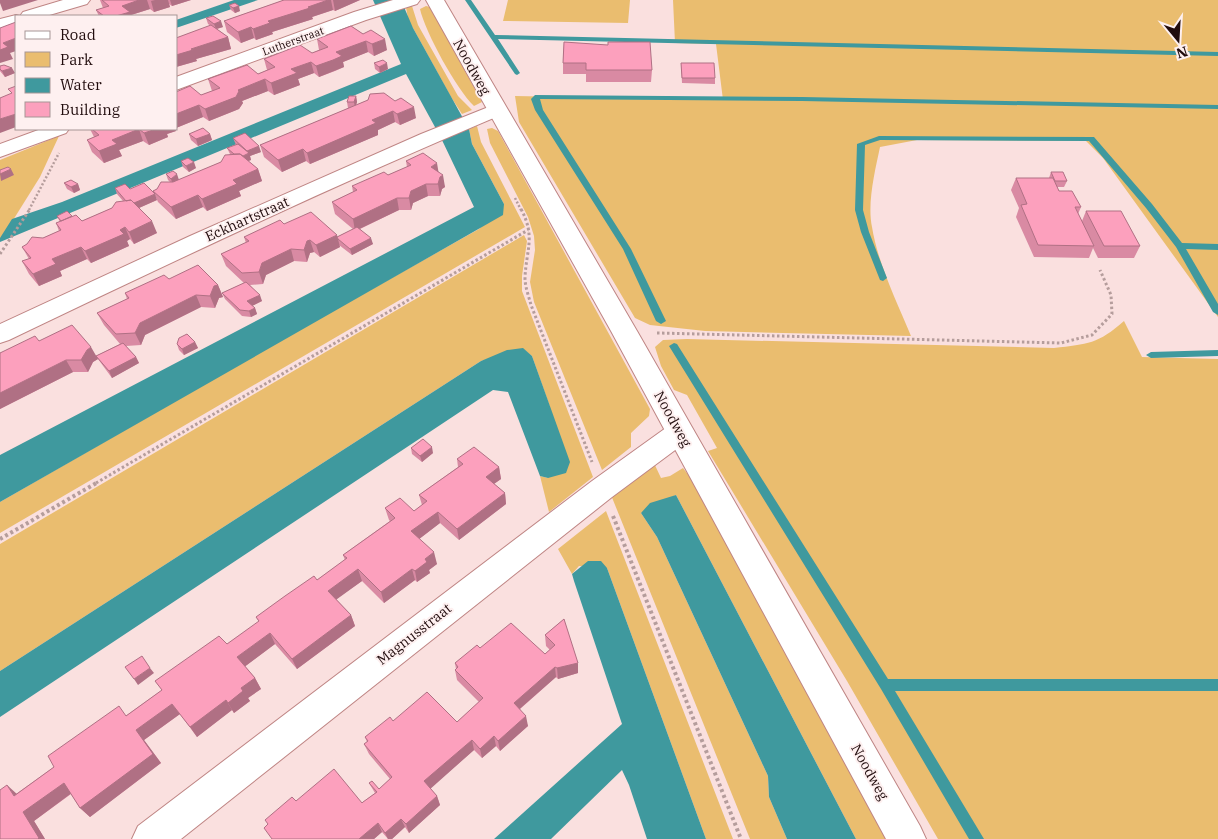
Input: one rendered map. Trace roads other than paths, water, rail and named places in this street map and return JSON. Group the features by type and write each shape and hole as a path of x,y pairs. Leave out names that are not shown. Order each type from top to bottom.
{"street":[{"path":"32,15 81,0"},
{"name":"Lutherstraat","path":"178,83 360,16 411,0"},
{"name":"Noodweg","path":"435,0 488,113 624,332 907,839"},
{"path":"0,26 15,20"},
{"name":"Eckhartstraat","path":"0,334 189,245 488,113"},
{"path":"0,151 60,139"},
{"name":"Magnusstraat","path":"169,833 602,488 680,432"}],"water":[{"path":"234,0 258,0 178,27 178,19"},
{"path":"373,0 401,0 413,28 469,129 472,144 504,204 503,215 0,502 0,455 474,207 441,138 406,74 0,242 0,238 12,219 62,202 401,64"},
{"path":"523,348 532,356 570,462 566,473 548,478 540,476 508,392 493,390 0,717 0,671 481,361 507,350"},
{"path":"676,495 856,839 787,839 769,797 768,776 657,537 641,513 650,503"},
{"path":"588,561 601,561 607,568 706,839 647,839 622,770 551,839 494,839 622,724 572,574"}],"waterway":[{"path":"468,0 493,37"},
{"path":"493,37 1218,54"},
{"path":"493,37 517,73"},
{"path":"661,321 627,249 539,110 535,99 538,97 802,99 1218,107"},
{"path":"883,278 865,232 859,210 861,144 879,138 1091,139 1149,206 1180,246"},
{"path":"1180,246 1218,247"},
{"path":"1180,246 1218,312"},
{"path":"674,346 885,685"},
{"path":"1151,355 1218,353"},
{"path":"885,685 1218,685"},
{"path":"885,685 977,839"}]}
